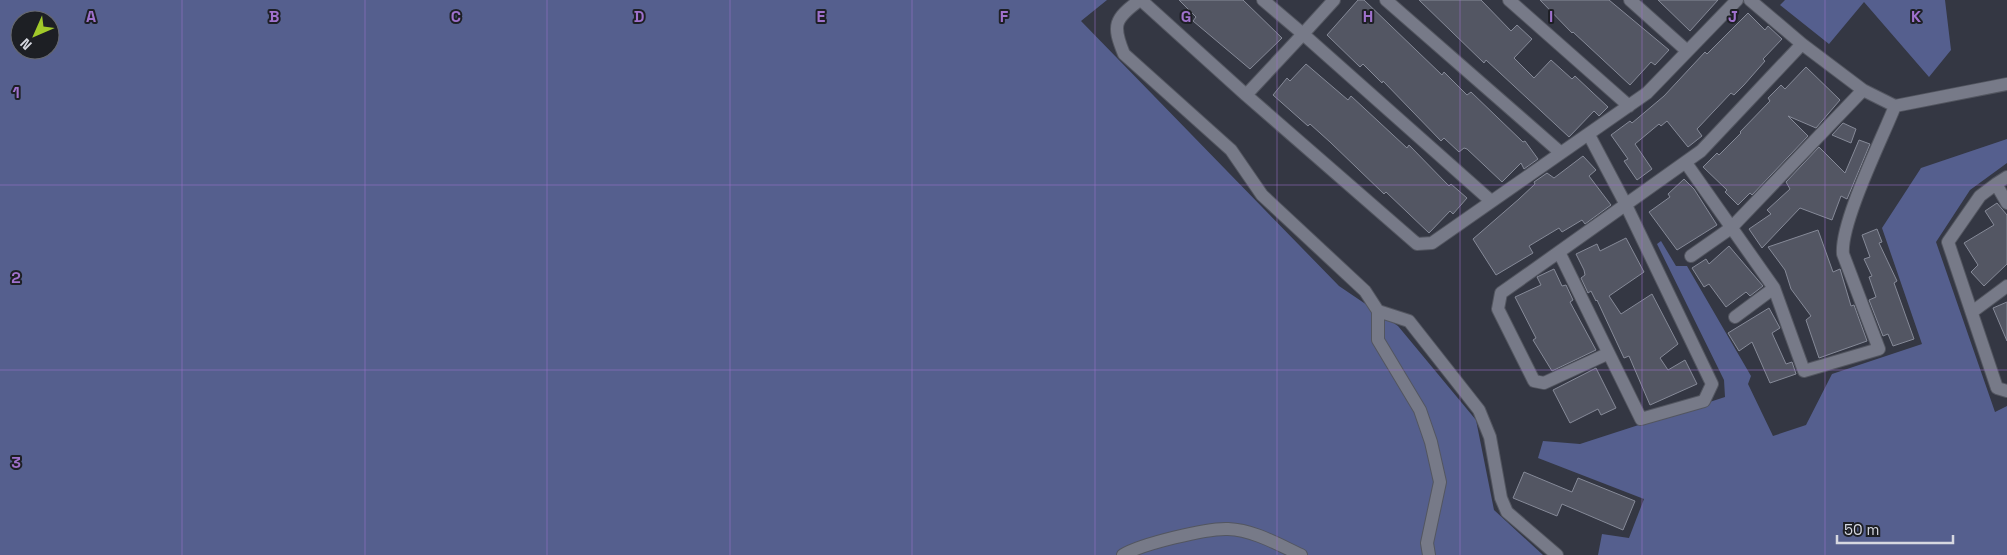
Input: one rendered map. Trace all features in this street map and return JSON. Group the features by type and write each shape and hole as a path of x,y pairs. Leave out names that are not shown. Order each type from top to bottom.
{"street":[{"path":"1430,555 1427,543 1440,482 1431,442 1420,410 1378,340 1378,311 1365,291 1262,195 1231,150 1124,54 1116,34 1119,18 1141,0 1246,95 1417,244 1432,243 1647,93 1686,50 1737,0"},
{"path":"1263,0 1491,201"},
{"path":"1246,95 1334,0"},
{"path":"1386,0 1561,154"},
{"path":"1509,0 1629,106"},
{"path":"1630,0 1686,50"},
{"path":"1750,0 1802,44 1864,90 1895,106 2007,84"},
{"path":"1608,354 1544,384 1534,381 1498,309 1501,293 1625,203 1701,151 1802,44"},
{"path":"1691,256 1731,228 1864,90"},
{"path":"1686,163 1774,288 1804,371 1879,349 1843,254 1842,243 1857,197 1895,106"},
{"path":"1559,252 1641,419 1704,401 1712,384 1625,203 1589,135"},
{"path":"2007,176 1980,196 1948,242 1997,388 2007,391"},
{"path":"1996,184 2007,203"},
{"path":"1972,312 2007,286"},
{"path":"1735,316 1774,288"},
{"path":"1378,311 1409,321 1479,410 1490,437 1501,498 1507,512 1557,555"},
{"path":"1123,555 1145,545 1228,528 1253,534 1302,555"}],"shaded area":[{"path":"0,0 1107,0 1081,21 1339,286 1398,326 1476,420 1494,510 1543,555 0,555"},
{"path":"1785,0 1945,0 1951,50 1929,77 1864,2 1829,44 1780,5"},
{"path":"2007,139 2007,163 1970,190 1936,242 1995,412 2007,406 2007,555 1598,555 1602,534 1629,538 1644,499 1538,458 1543,441 1580,444 1725,397 1724,380 1657,244 1661,241 1676,266 1687,266 1751,376 1748,384 1773,436 1806,425 1832,374 1922,344 1882,228 1921,168"}],"building":[{"path":"1179,0 1243,0 1282,38 1250,69 1193,21 1196,17"},
{"path":"1358,0 1364,0 1442,75 1444,72 1467,95 1471,92 1523,142 1525,141 1538,159 1524,169 1521,163 1502,182 1467,149 1464,148 1459,152 1444,138 1441,141 1383,81 1382,83 1363,64 1360,67 1327,35"},
{"path":"1419,0 1481,0 1511,31 1517,25 1532,39 1514,58 1534,78 1551,60 1572,79 1575,76 1608,107 1599,116 1594,111 1569,137 1486,60 1484,63"},
{"path":"1540,0 1609,0 1669,50 1655,65 1651,62 1630,85 1572,33"},
{"path":"1658,0 1718,0 1690,31"},
{"path":"1748,13 1765,30 1768,26 1782,39 1763,59 1765,61 1744,85 1734,95 1731,93 1697,129 1702,136 1688,147 1667,121 1661,126 1659,124 1635,144 1652,169 1637,180 1624,161 1628,159 1611,135 1630,121 1632,123 1664,96 1705,52 1707,54"},
{"path":"1306,64 1348,100 1351,96 1407,148 1409,145 1449,186 1451,184 1467,198 1453,214 1450,211 1429,233 1386,192 1384,194 1310,124 1308,126 1273,95 1287,78 1290,81"},
{"path":"1806,67 1840,100 1816,128 1788,116 1808,136 1752,195 1750,193 1738,205 1725,192 1727,190 1703,167 1717,153 1719,155 1741,133 1770,101 1768,98 1781,85 1785,89"},
{"path":"1843,123 1856,129 1851,143 1832,135"},
{"path":"1859,140 1870,144 1847,199 1841,196 1832,220 1800,208 1762,248 1749,229 1771,214 1767,210 1790,189 1786,182 1819,147 1845,173"},
{"path":"1583,156 1596,170 1589,176 1611,205 1585,224 1582,220 1562,232 1559,228 1529,246 1533,253 1496,275 1473,239 1519,199 1535,184 1534,182 1547,173 1554,178"},
{"path":"1684,179 1694,189 1717,225 1677,250 1649,212 1670,197 1668,194"},
{"path":"1997,203 2007,215 2007,264 1984,286 1971,272 1978,265 1964,243 1994,225 1985,211"},
{"path":"1877,229 1882,242 1879,243 1897,281 1894,283 1914,339 1893,346 1888,334 1883,336 1869,300 1876,297 1869,277 1872,276 1864,259 1870,257 1862,235"},
{"path":"1818,230 1833,272 1840,269 1851,306 1854,305 1867,341 1819,358 1806,320 1811,316 1791,289 1785,270 1768,247"},
{"path":"1626,238 1644,272 1609,296 1621,314 1652,294 1678,344 1660,358 1668,370 1685,360 1697,384 1650,405 1629,356 1624,358 1597,300 1591,291 1588,293 1581,278 1585,275 1584,270 1576,254 1597,244 1600,251"},
{"path":"1729,246 1763,286 1750,296 1746,292 1726,307 1709,284 1704,287 1692,268 1706,259 1709,264"},
{"path":"1554,269 1562,286 1566,285 1573,300 1570,302 1596,350 1552,371 1533,340 1536,338 1515,297 1541,285 1537,277"},
{"path":"2007,302 2007,341 1993,308"},
{"path":"1769,308 1780,328 1772,333 1786,364 1792,362 1796,374 1770,383 1752,342 1739,351 1728,333"},
{"path":"1596,368 1616,408 1601,415 1598,409 1570,423 1553,390"},
{"path":"1524,472 1572,492 1578,478 1635,501 1623,530 1562,504 1557,516 1513,498"}]}
